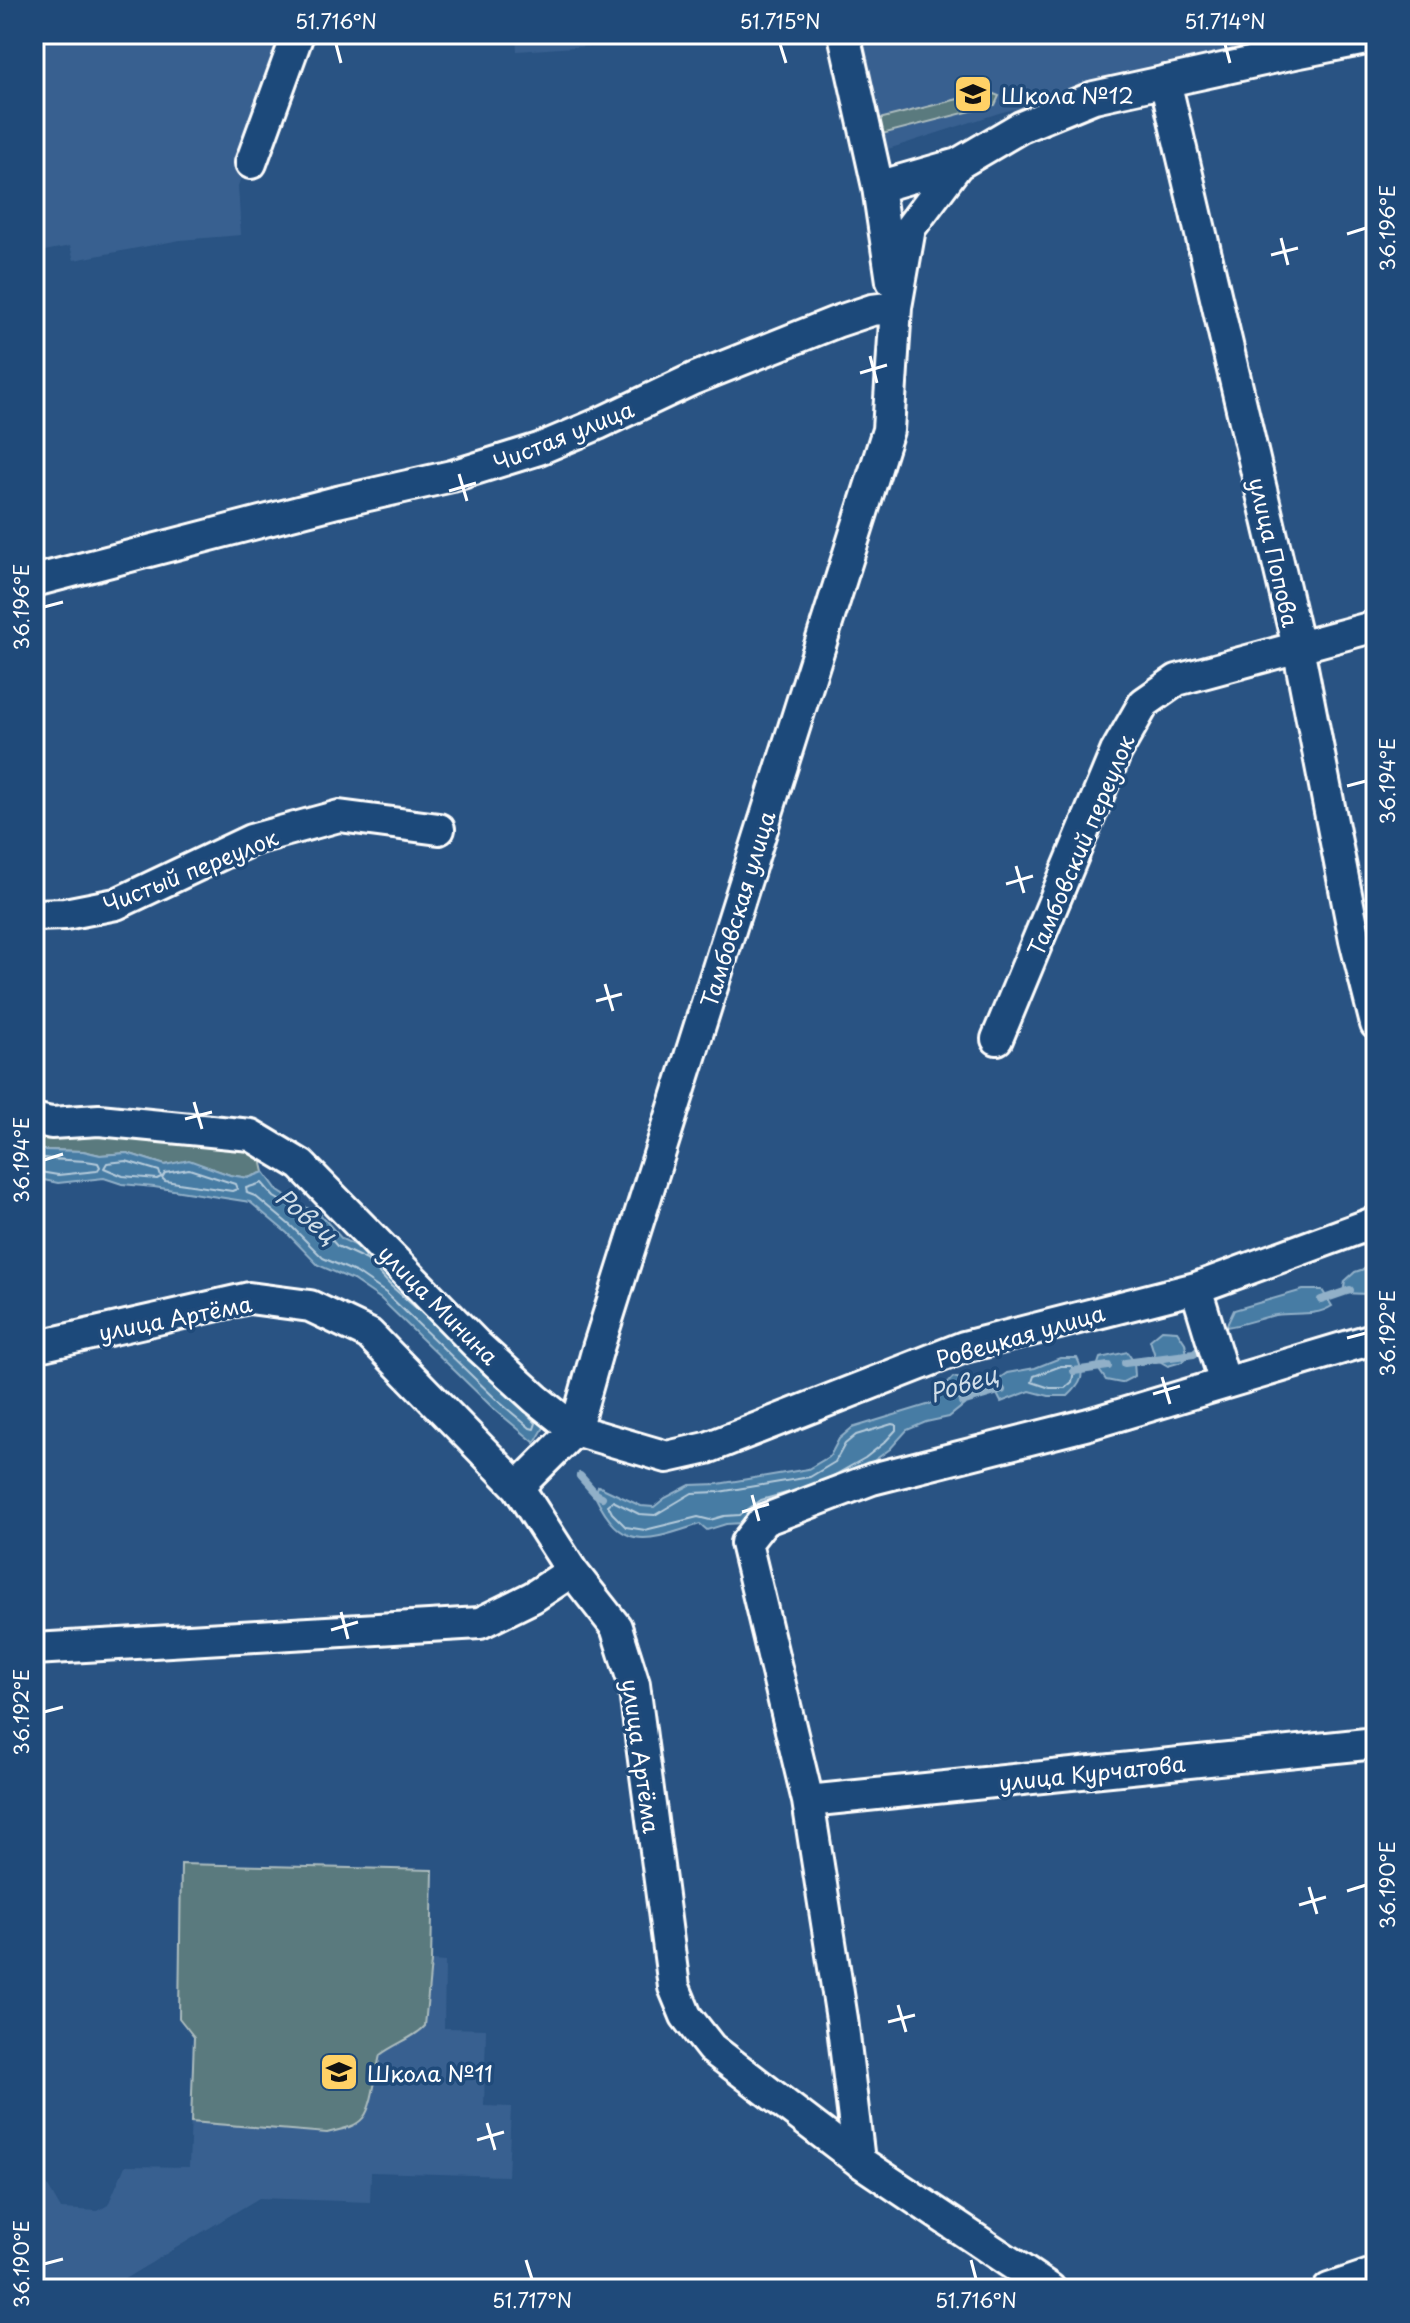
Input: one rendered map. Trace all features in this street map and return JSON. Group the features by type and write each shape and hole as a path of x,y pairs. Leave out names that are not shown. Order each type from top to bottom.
{"street":[{"path":"251,163 298,34"},
{"name":"Тамбовская улица","path":"844,34 878,187 896,307"},
{"name":"Тамбовская улица","path":"878,187 958,164 1021,127 1094,97 1376,37"},
{"name":"улица Попова","path":"1165,81 1298,647 1355,940 1376,1024"},
{"name":"Тамбовская улица","path":"518,1487 575,1430 598,1348 888,430 896,307 910,228 958,164"},
{"name":"Чистая улица","path":"34,581 337,502 452,476 539,449 693,379 836,322 872,310 896,307"},
{"name":"Тамбовский переулок","path":"997,1039 1116,752 1144,703 1177,680 1376,626"},
{"name":"Чистый переулок","path":"34,915 65,914 116,904 251,840 339,816 439,829"},
{"name":"улица Минина","path":"34,1119 51,1123 99,1120 251,1135 301,1165 477,1345 575,1430"},
{"name":"Ровецкая улица","path":"575,1430 667,1457 707,1448 964,1347 1196,1288 1376,1222"},
{"path":"1196,1288 1225,1383"},
{"name":"улица Артёма","path":"34,1347 249,1298 310,1306 369,1334 518,1487 572,1571 616,1627 634,1684 674,1987 686,2016 711,2048 859,2161 1050,2289"},
{"path":"859,2161 842,2019 808,1801 746,1543 764,1520 872,1479 1089,1424 1376,1338"},
{"path":"34,1649 480,1623 533,1597 572,1571"},
{"name":"улица Курчатова","path":"808,1801 1376,1743"},
{"path":"1329,2289 1376,2273"}],"shaded area":[{"path":"34,34 290,34 238,186 241,235 180,240 74,260 70,246 34,253"},
{"path":"516,34 622,34 618,44 517,51"},
{"name":"Школа №12","path":"853,34 1337,34 1002,112 882,151"},
{"name":"Школа №11","path":"181,1864 433,1870 431,1961 445,1962 444,2028 486,2029 484,2106 511,2107 508,2176 371,2172 370,2202 259,2198 121,2281 121,2289 34,2289 34,2134 40,2134 39,2171 61,2209 98,2211 108,2205 125,2166 189,2167 194,2037 179,2018"}],"green space":[{"path":"984,90 999,96 995,105 878,135 879,119"},
{"path":"34,1127 96,1128 259,1151 264,1172 248,1178 189,1161 165,1165 127,1153 100,1155 83,1151 43,1150 34,1147"},
{"path":"181,1864 433,1870 431,1962 425,2026 380,2055 369,2106 356,2124 327,2133 191,2122 194,2037 179,2018"}],"water":[{"path":"34,1147 100,1155 127,1153 165,1165 189,1160 248,1178 264,1172 278,1191 319,1213 342,1239 371,1253 547,1422 535,1443 492,1407 381,1299 353,1280 318,1265 287,1233 250,1202 122,1184 104,1178 58,1183 34,1178"},
{"path":"1376,1265 1376,1290 1367,1294 1343,1293 1345,1281 1355,1272"},
{"path":"1303,1290 1322,1290 1332,1306 1319,1312 1276,1315 1226,1327 1234,1310"},
{"path":"1162,1330 1177,1331 1185,1343 1187,1355 1182,1362 1168,1366 1156,1359 1150,1340"},
{"path":"1127,1352 1134,1362 1135,1376 1121,1383 1106,1380 1097,1367 1100,1358"},
{"path":"1060,1358 1077,1358 1081,1370 1079,1383 1068,1396 1049,1396 1030,1391 1001,1402 996,1392 997,1380 1007,1373 1035,1368"},
{"path":"953,1377 965,1380 970,1400 949,1417 907,1430 890,1449 868,1465 742,1523 707,1530 700,1524 665,1535 638,1538 616,1527 595,1496 598,1486 641,1506 654,1507 690,1485 718,1484 808,1469 830,1456 839,1439 852,1428 937,1402 943,1388"}],"waterway":[{"name":"Ровец","path":"1321,1300 1350,1290"},
{"name":"Ровец","path":"1125,1363 1194,1354 1207,1343"},
{"name":"Ровец","path":"1074,1371 1108,1366"},
{"name":"Ровец","path":"962,1402 1002,1390"},
{"name":"Ровец","path":"580,1476 602,1497"}],"place":[{"name":"Школа №12","path":"973,94"},
{"name":"Школа №11","path":"339,2072"}]}
